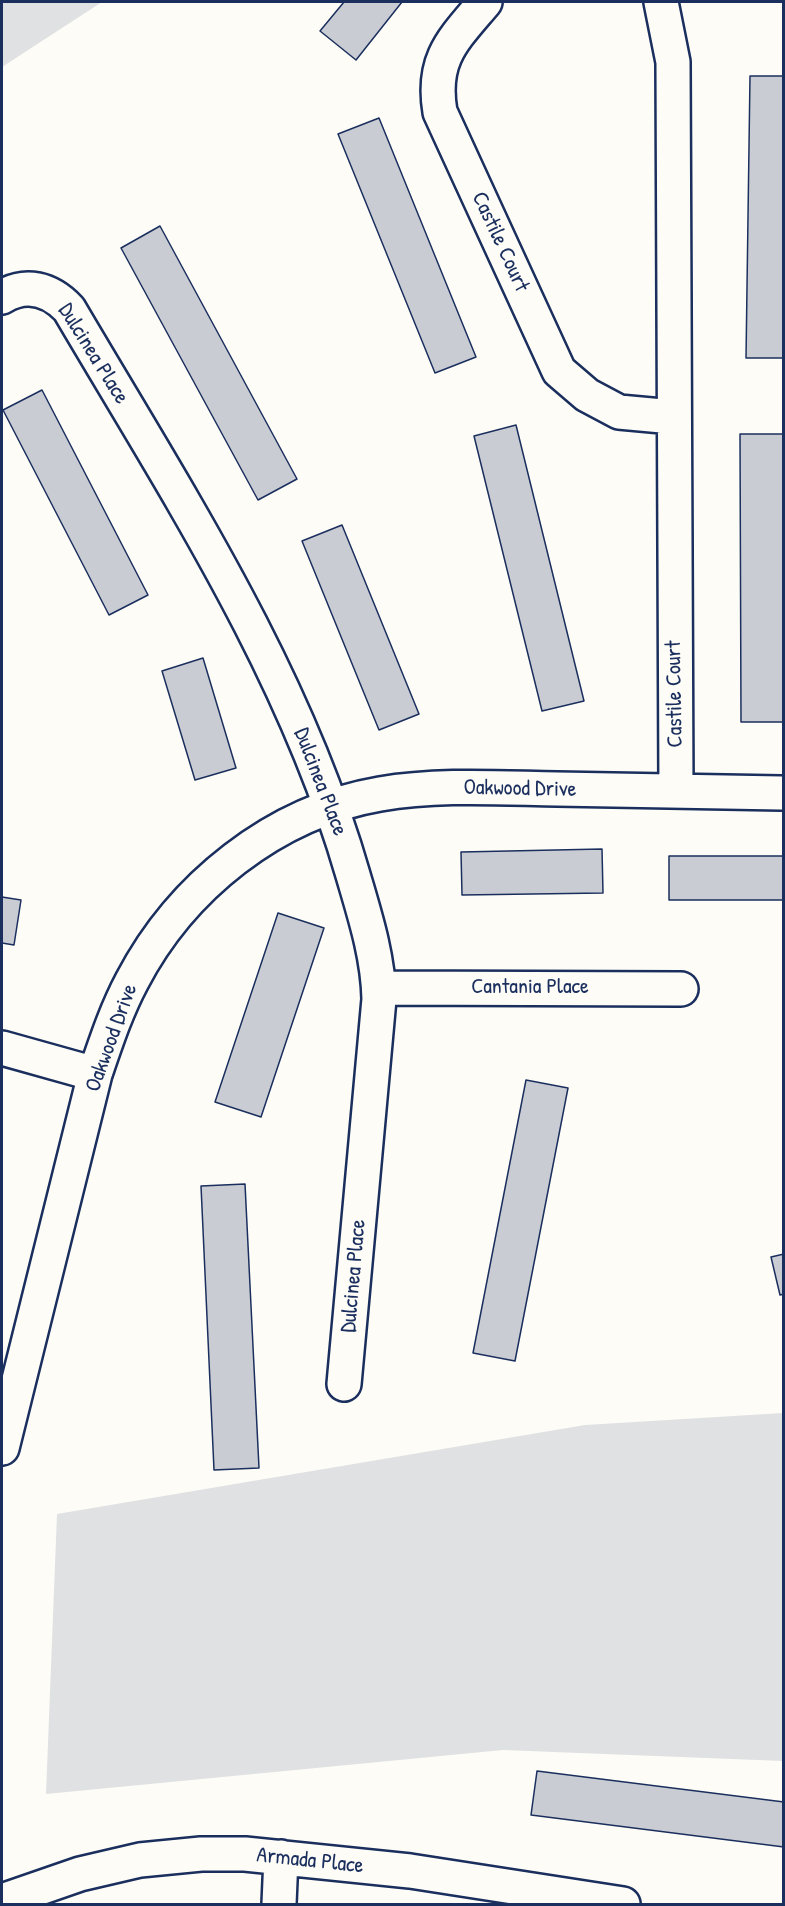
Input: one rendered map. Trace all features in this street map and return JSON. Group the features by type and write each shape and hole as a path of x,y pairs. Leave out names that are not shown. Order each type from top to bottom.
{"street":[{"name":"Castile Court","path":"485,2 448,46 439,67 437,89 440,112 559,371 587,395 619,412 673,417"},
{"name":"Castile Court","path":"661,2 673,62 676,791"},
{"name":"Dulcinea Place","path":"2,297 11,291 28,288 59,298 69,309 250,621 292,708 332,807 374,949 379,988 344,1384"},
{"name":"Oakwood Drive","path":"2,1448 95,1074 114,1020 132,981 160,934 187,901 222,868 262,840 332,807 378,794 436,787 783,793"},
{"name":"Cantania Place","path":"379,988 681,989"},
{"path":"2,1047 95,1074"},
{"name":"Armada Place","path":"2,1901 80,1874 140,1860 201,1854 282,1857 410,1871 623,1905"},
{"path":"279,1905 282,1857"}],"shaded area":[{"path":"2,2 102,2 2,67"},
{"path":"783,1413 783,1761 503,1750 46,1794 57,1514 585,1425"}],"building":[{"path":"344,2 402,2 356,60 320,31"},
{"path":"750,76 784,76 784,358 746,358"},
{"path":"379,118 476,357 435,373 338,134"},
{"path":"160,226 297,479 258,500 121,248"},
{"path":"42,390 148,595 109,615 3,410"},
{"path":"516,425 584,701 542,711 474,436"},
{"path":"740,434 783,434 784,722 741,722"},
{"path":"342,525 419,714 379,730 302,541"},
{"path":"203,658 236,768 195,780 162,671"},
{"path":"602,849 603,893 462,895 461,852"},
{"path":"669,856 784,856 784,900 669,900"},
{"path":"2,897 21,900 14,945 2,943"},
{"path":"278,913 324,928 261,1117 215,1102"},
{"path":"526,1080 568,1088 515,1361 473,1353"},
{"path":"245,1184 259,1468 214,1470 201,1186"},
{"path":"784,1254 784,1294 780,1295 771,1257"},
{"path":"537,1771 784,1802 784,1847 531,1815"}]}
